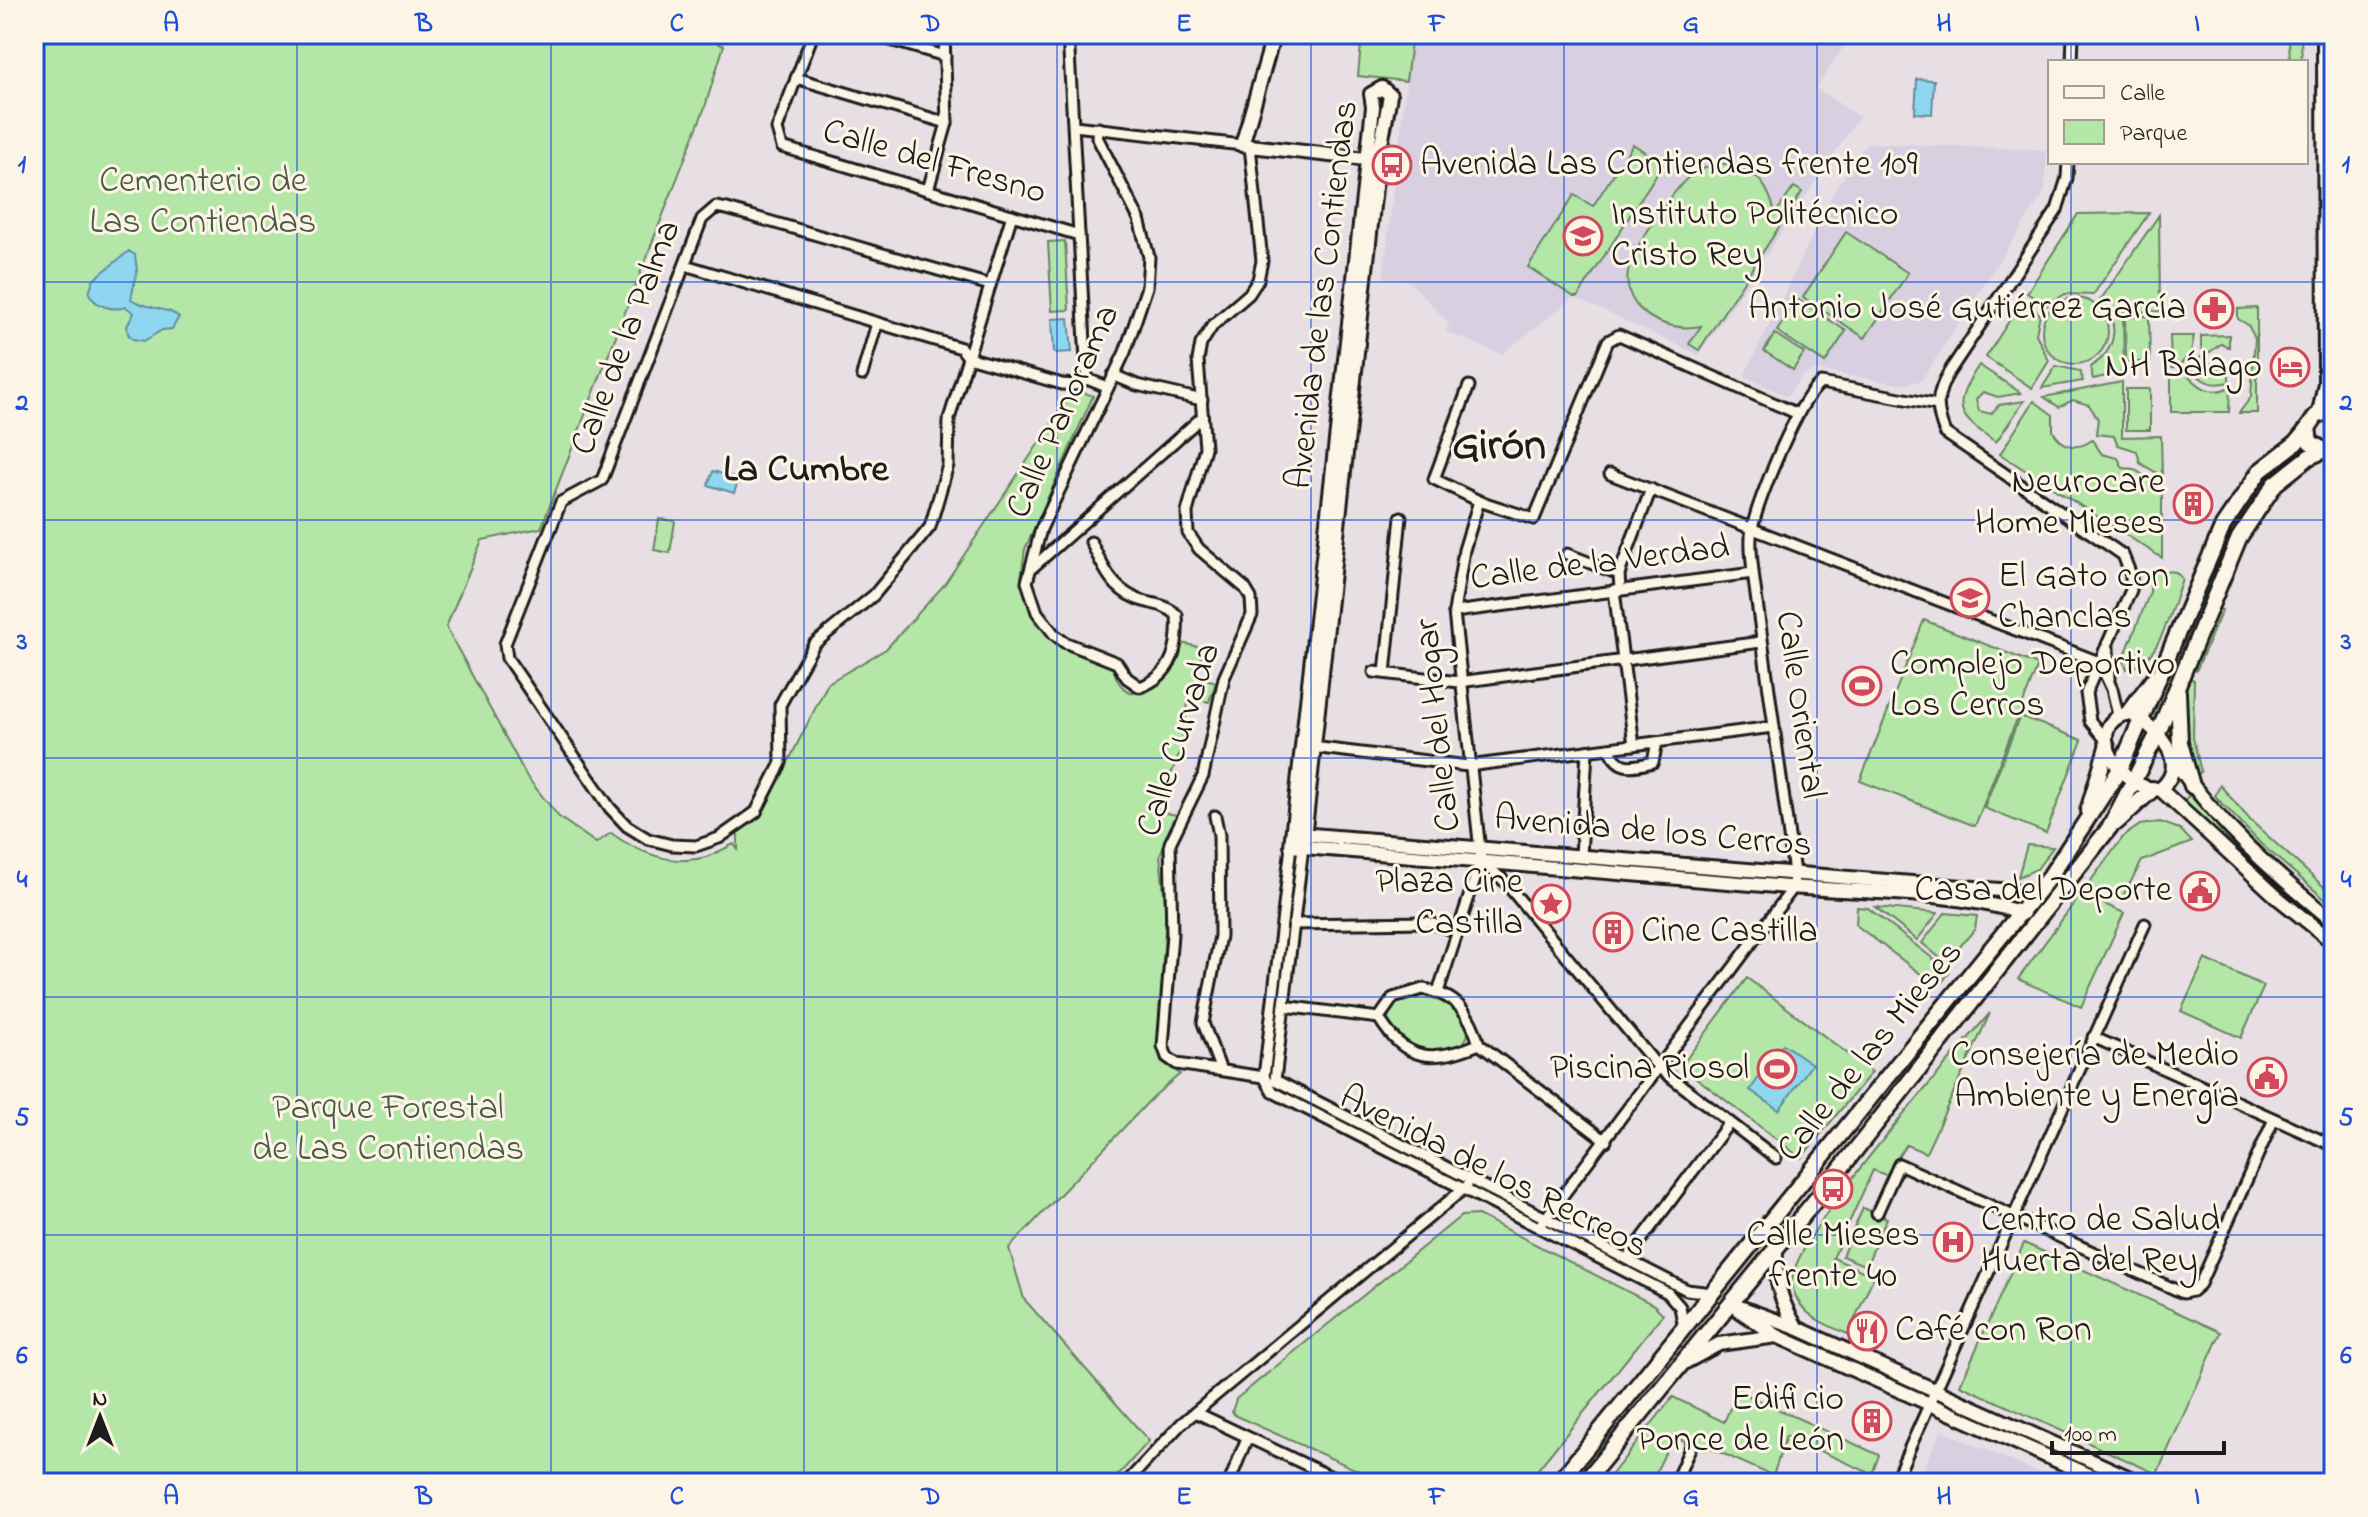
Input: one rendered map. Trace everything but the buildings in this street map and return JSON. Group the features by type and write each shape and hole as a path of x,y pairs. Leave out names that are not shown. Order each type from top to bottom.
{"main road":[{"path":"2325,34 2330,159 2326,383 2329,410"},
{"name":"Calle de las Mieses","path":"1558,1483 2023,913 2120,769 2229,515 2260,471 2296,443 2329,410"},
{"path":"2308,428 2310,442 2328,448"},
{"name":"Calle de las Mieses","path":"1584,1483 1937,1048 2110,827 2158,733 2239,538 2275,484 2328,448"},
{"path":"2123,714 2163,668"},
{"path":"2178,686 2180,743 2192,786"},
{"path":"2085,824 2106,743"},
{"path":"2110,827 2156,789"},
{"path":"1937,1048 1976,990 2022,935 2023,913 2047,908"},
{"path":"1684,1328 1731,1304 1727,1292 1731,1284 1852,1134 1857,1116"}],"street":[{"path":"813,34 796,78 947,123"},
{"path":"870,34 945,56"},
{"path":"928,190 947,123 944,34"},
{"path":"1068,34 1087,379"},
{"path":"1029,570 1202,417 1198,360 1205,335 1249,294 1258,280 1262,261 1246,146 1274,34"},
{"path":"2072,60 2073,34"},
{"name":"Calle del Fresno","path":"796,78 777,129 782,147 1079,235"},
{"name":"Avenida de las Contiendas","path":"1269,1079 1284,1006 1298,840 1312,747 1373,160 1371,94 1382,88 1390,95 1373,160 1269,1079"},
{"path":"1074,126 1373,160"},
{"name":"Calle Panorama","path":"1091,542 1107,576 1118,587 1135,598 1168,607 1177,615 1178,637 1174,659 1155,681 1140,687 1127,678 1117,663 1064,642 1054,634 1037,612 1030,595 1029,570 1041,529 1125,352 1147,287 1149,257 1139,219 1097,137 1098,128"},
{"path":"2068,164 2057,210 1940,388 1937,405 1945,433 2123,555 2131,575 2131,590 2086,693 2090,721 2120,769 2136,781 2156,789 2278,898 2334,943"},
{"name":"Calle de la Palma","path":"968,357 949,419 948,465 930,527 874,595 814,644 780,705 781,763 756,812 719,838 696,846 672,845 648,839 627,826 610,808 507,658 505,644 561,502 602,480 702,219 716,207 990,285"},
{"path":"968,357 1012,215"},
{"path":"685,265 961,348 968,357 1062,384 1075,385 1087,379 1107,387"},
{"path":"862,375 877,323"},
{"path":"1469,386 1434,479 1479,501 1534,519 1608,341 1619,335 1632,338 1798,414"},
{"path":"1113,375 1137,385 1202,400"},
{"path":"1752,530 1798,414 1811,390 1821,383 1937,405"},
{"name":"Calle Curvada","path":"1202,417 1205,448 1187,512 1188,533 1199,549 1245,588 1251,598 1252,615 1224,678 1203,776 1170,843 1172,934 1163,1046 1167,1057 1187,1065 1220,1068 1269,1079"},
{"path":"1610,474 2099,662 2123,714"},
{"path":"1634,745 1617,590 1619,574 1651,489"},
{"name":"Calle del Hogar","path":"1479,501 1461,562 1454,612 1468,766 1480,854 1659,1068 1776,1158"},
{"path":"1385,673 1401,517"},
{"path":"1041,529 1046,542 1059,543"},
{"name":"Calle Oriental","path":"1752,530 1753,573 1794,873 1793,888"},
{"path":"1567,554 1619,574"},
{"name":"Calle de la Verdad","path":"1454,612 1753,573"},
{"path":"1374,672 1459,682 1761,642"},
{"path":"2108,646 2109,683"},
{"path":"2106,743 2107,727 2123,714"},
{"path":"2123,714 2142,718 2158,733 2192,786 2220,821 2334,922"},
{"path":"1312,747 1468,766 1773,727"},
{"path":"1609,748 1614,761 1623,767 1637,766 1653,762 1657,742"},
{"path":"1581,856 1587,751"},
{"path":"2156,789 2171,775 2173,759"},
{"path":"1215,816 1219,835 1220,936 1203,1023 1220,1068"},
{"name":"Avenida de los Cerros","path":"1298,840 1480,854 1581,856 2037,893"},
{"name":"Avenida de los Cerros","path":"1298,840 1462,859 1480,854 1512,864 1993,904 2023,913"},
{"path":"1438,992 1480,854"},
{"path":"1462,859 1475,877 1504,881"},
{"name":"Avenida de los Cerros","path":"1504,881 1512,864"},
{"path":"1539,1227 1793,888"},
{"path":"2009,891 2023,913"},
{"path":"1993,904 2002,914 2004,936"},
{"path":"1293,924 1427,922 1456,931"},
{"path":"1894,1483 2145,924"},
{"path":"1379,1018 1386,1005 1402,993 1423,989 1438,992 1462,1007 1470,1017 1479,1044 1606,1141"},
{"path":"1284,1006 1379,1018 1395,1041 1418,1055 1447,1057 1479,1044"},
{"path":"2093,1037 2334,1146"},
{"name":"Avenida de los Recreos","path":"1269,1079 1687,1290 1712,1293"},
{"name":"Avenida de los Recreos","path":"1269,1079 1273,1092 1674,1296 1680,1307 1684,1328"},
{"path":"1877,1213 1899,1164 2183,1293 2192,1291 2200,1284 2274,1119"},
{"path":"1627,1259 1729,1123"},
{"path":"1126,1483 1181,1424 1472,1181"},
{"path":"1776,1248 1776,1281 1782,1305 1797,1328"},
{"path":"1731,1304 1797,1328 2107,1483"},
{"path":"1731,1304 1777,1336 2141,1483"},
{"path":"1681,1364 1719,1344 1777,1336"},
{"path":"1197,1413 1344,1483"},
{"path":"1229,1483 1247,1438"},
{"path":"1675,1483 1691,1446"}],"shaded area":[{"name":"Instituto Politécnico Cristo Rey","path":"1412,34 1852,34 1816,88 1859,117 1699,355 1574,297 1502,354 1446,332 1449,324 1409,281 1383,278"},
{"path":"1867,143 2047,150 2045,191 1921,381 1900,384 1815,370 1803,375 1787,396 1744,376 1835,189"},
{"path":"1941,1430 2061,1483 1917,1483"}],"green space":[{"name":"Parque Forestal de Las Contiendas","path":"34,34 720,34 719,44 724,45 705,107 541,528 482,540 446,627 527,777 559,817 596,843 611,833 644,852 681,860 706,857 734,844 738,850 738,830 768,802 828,683 886,649 944,585 1075,389 1093,396 1025,549 1021,578 1036,624 1066,649 1113,668 1120,684 1129,692 1140,693 1161,680 1178,656 1182,643 1203,648 1196,676 1216,682 1209,702 1189,698 1179,755 1156,811 1177,815 1160,855 1166,913 1158,1049 1161,1061 1180,1074 1153,1097 1009,1248 1024,1299 1149,1441 1111,1483 34,1483"},
{"path":"1362,34 1412,34 1406,81 1358,76"},
{"path":"2289,39 2301,39 2302,60 2290,60"},
{"path":"1633,144 1663,164 1578,297 1574,297 1528,267 1574,195 1593,206"},
{"path":"1720,163 1742,168 1757,178 1768,193 1775,214 1794,187 1802,192 1699,350 1689,344 1701,326 1671,326 1657,321 1635,303 1627,277 1641,242 1676,191 1691,175"},
{"path":"2149,213 2093,295 2065,294 2046,306 2027,293 2078,214"},
{"path":"2159,215 2160,311 2123,312 2124,372 2093,379 2090,367 2099,361 2113,337 2111,319 2099,302"},
{"path":"1846,232 1908,273 1865,338 1803,297"},
{"path":"1065,241 1069,310 1052,311 1048,242"},
{"path":"2081,298 2099,307 2106,318 2106,344 2099,355 2088,362 2069,364 2051,355 2044,344 2042,325 2051,307 2062,300"},
{"path":"1797,299 1846,331 1825,363 1777,331"},
{"path":"2022,301 2040,314 2036,334 2049,361 2032,388 1986,357"},
{"path":"2257,308 2257,413 2239,413 2251,397 2255,338 2248,325 2238,319 2238,309"},
{"path":"2149,316 2150,362 2126,362 2125,317"},
{"path":"1775,334 1804,353 1793,370 1764,351"},
{"path":"2229,335 2229,347 2221,344 2210,352 2201,350 2201,336"},
{"path":"2170,336 2194,336 2191,353 2177,368 2171,368"},
{"path":"2201,357 2217,368 2229,368 2229,382 2211,383 2198,376 2189,367"},
{"path":"1979,365 2021,393 1998,397 1983,392 1976,399 1979,411 1991,414 1999,405 2024,401 1996,442 1972,424 1962,409 1964,391"},
{"path":"2056,366 2080,371 2083,381 2042,388"},
{"path":"2184,371 2204,388 2216,391 2230,387 2229,412 2171,412 2171,374"},
{"path":"2122,382 2122,437 2161,436 2162,476 2140,463 2137,451 2118,445 2114,436 2096,434 2098,419 2089,405 2073,400 2059,407 2044,397"},
{"path":"2126,389 2150,389 2150,430 2126,430"},
{"path":"2034,401 2053,415 2053,431 2065,444 2075,446 2092,440 2102,454 2118,458 2123,468 2134,469 2162,488 2162,558 2000,454"},
{"path":"659,519 675,521 670,553 654,550"},
{"path":"2158,570 2176,572 2182,579 2156,645 2139,665 2127,669 2123,660 2150,592 2150,574"},
{"path":"2216,608 2222,610 2196,671 2191,669"},
{"path":"1924,620 2038,665 1975,826 1860,781"},
{"path":"2189,678 2194,680 2193,738 2201,772 2195,776 2184,727 2184,702"},
{"path":"2020,716 2082,740 2046,833 1984,808"},
{"path":"2220,785 2250,820 2334,896 2334,907 2261,844 2215,796"},
{"path":"2189,795 2250,858 2334,929 2334,936 2253,868 2183,802"},
{"path":"2160,822 2180,829 2192,842 2142,861 2122,898 2098,889 2091,898 2124,913 2081,1007 2018,979 2124,836 2140,825"},
{"path":"2027,845 2053,847 2037,869 2018,877"},
{"path":"1857,907 1868,908 1950,972 1938,987 1856,925"},
{"path":"1875,907 1938,913 1917,940"},
{"path":"1945,913 1977,916 1975,929 1946,963 1922,943"},
{"path":"2205,959 2264,986 2241,1038 2181,1011"},
{"name":"Piscina Riosol","path":"1747,978 1872,1072 1801,1158 1681,1066"},
{"path":"1417,995 1442,1000 1458,1010 1468,1029 1465,1040 1455,1047 1442,1050 1425,1049 1410,1044 1396,1034 1388,1019 1391,1008"},
{"path":"1990,1013 1926,1153 1906,1145 1886,1175 1873,1170 1833,1258 1874,1276 1848,1334 1820,1321 1805,1310 1795,1293 1792,1283 1798,1261 1816,1229 1876,1148"},
{"path":"1863,1208 1887,1218 1866,1266 1842,1256"},
{"path":"1478,1215 1654,1305 1663,1314 1527,1483 1386,1483 1232,1412 1236,1399 1461,1216"},
{"path":"2024,1243 2221,1332 2157,1474 1960,1385"},
{"path":"1738,1391 1879,1455 1872,1474 1786,1436 1773,1476 1708,1447 1706,1450 1673,1436 1651,1483 1605,1483 1673,1397 1724,1422"}],"water":[{"path":"1917,79 1934,80 1932,114 1915,113"},
{"path":"129,251 135,255 137,271 131,299 179,317 172,329 162,330 144,341 133,339 128,334 127,326 134,313 126,307 100,305 89,293 93,280"},
{"path":"1069,318 1072,352 1054,353 1052,319"},
{"path":"713,471 739,479 734,493 708,485"},
{"path":"1783,1044 1812,1064 1779,1110 1750,1090"}],"place":[{"name":"Avenida Las Contiendas frente 109","path":"1392,165"},
{"name":"Instituto Politécnico Cristo Rey","path":"1583,236"},
{"name":"Antonio José Gutiérrez García","path":"2214,309"},
{"name":"NH Bálago","path":"2290,367"},
{"name":"Neurocare Home Mieses","path":"2193,504"},
{"name":"El Gato con Chanclas","path":"1970,598"},
{"name":"Complejo Deportivo Los Cerros","path":"1862,686"},
{"name":"Casa del Deporte","path":"2200,891"},
{"name":"Plaza Cine Castilla","path":"1551,904"},
{"name":"Cine Castilla","path":"1613,932"},
{"name":"Piscina Riosol","path":"1777,1069"},
{"name":"Consejería de Medio Ambiente y Energía","path":"2267,1077"},
{"name":"Calle Mieses frente 40","path":"1833,1189"},
{"name":"Centro de Salud Huerta del Rey","path":"1953,1242"},
{"name":"Café con Ron","path":"1867,1331"},
{"name":"Edificio Ponce de León","path":"1872,1421"}],"district":[{"name":"Girón","path":"1499,447"},
{"name":"La Cumbre","path":"806,471"}],"park label":[{"name":"Cementerio de Las Contiendas","path":"203,202"}]}
